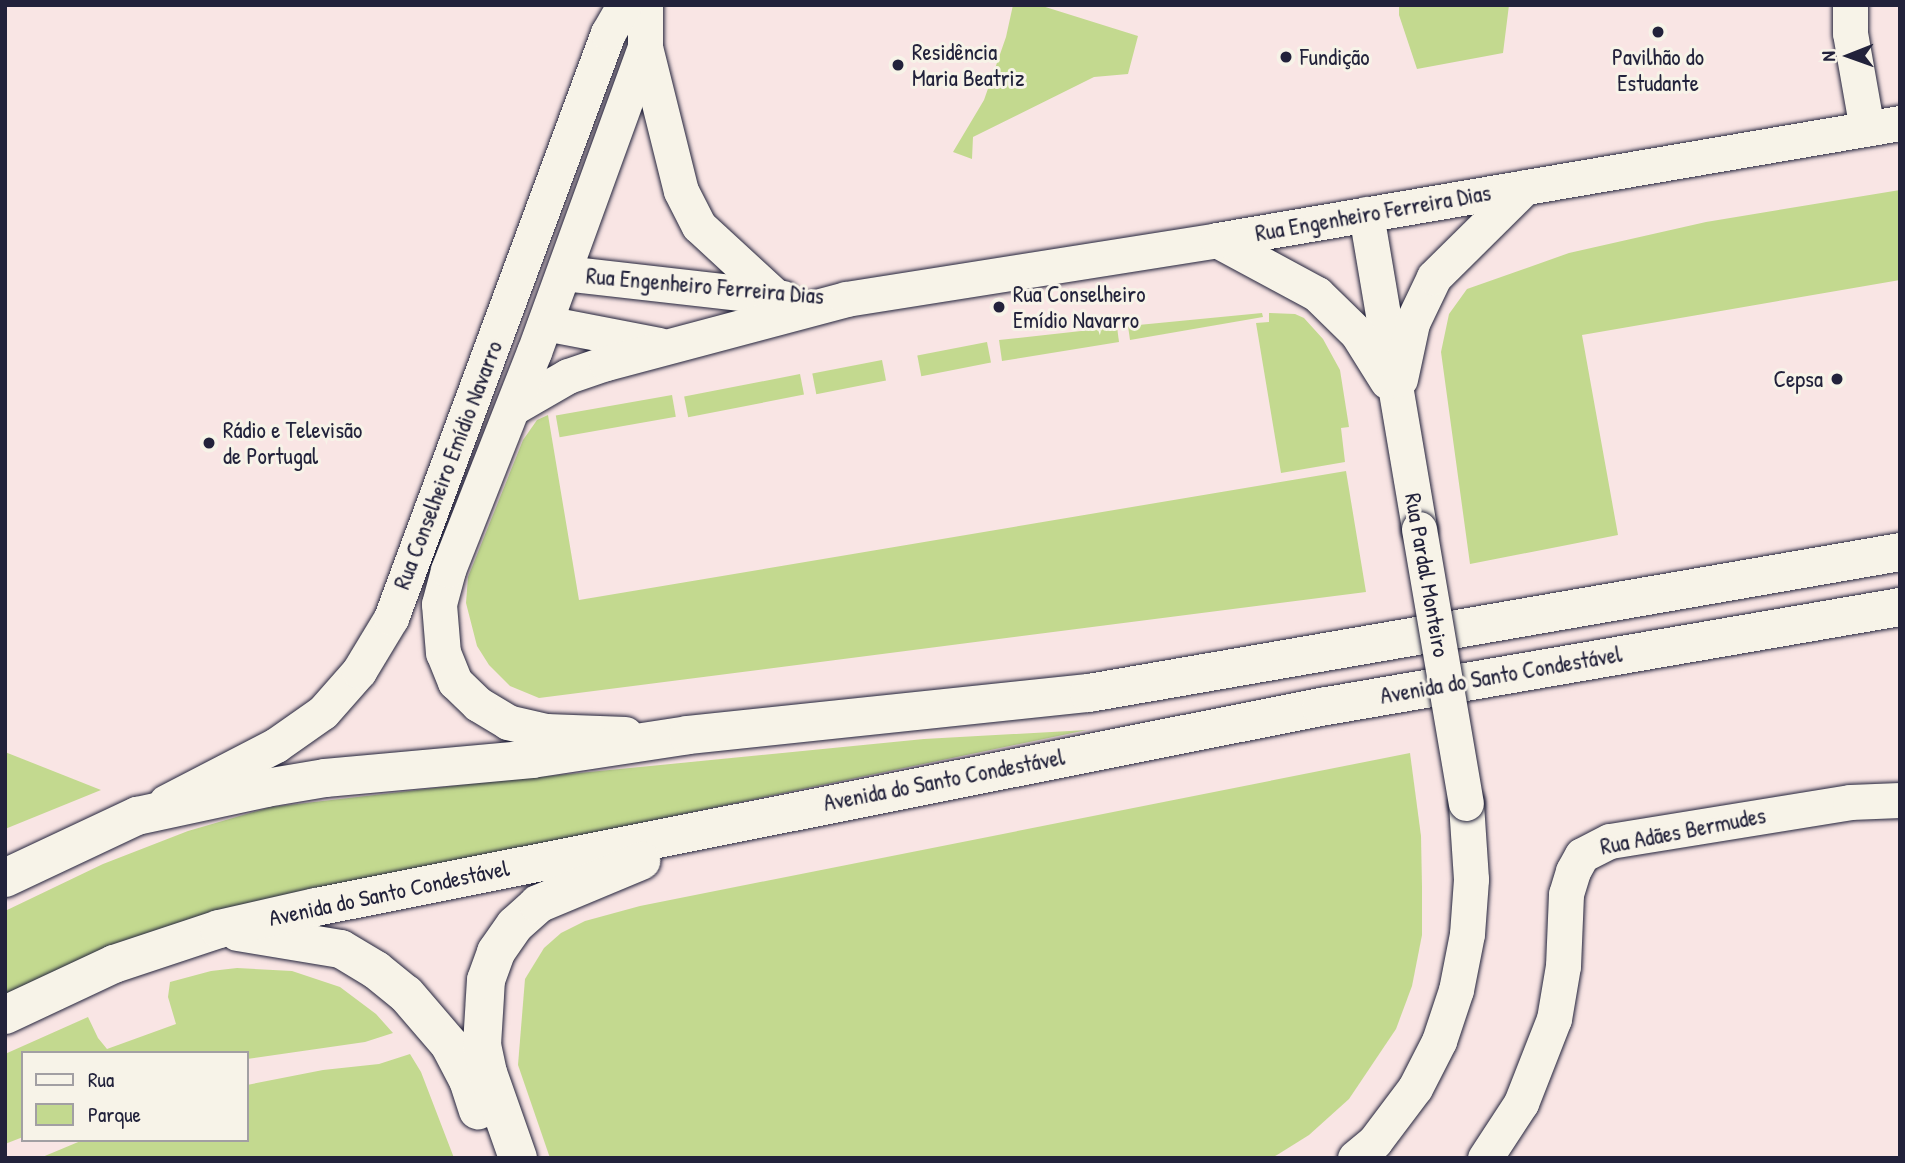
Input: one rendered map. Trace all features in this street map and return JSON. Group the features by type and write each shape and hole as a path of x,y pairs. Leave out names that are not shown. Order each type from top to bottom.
{"highway":[{"path":"5,877 138,816 325,778 532,759 688,735 1089,693 1900,552"},
{"name":"Avenida do Santo Condestável","path":"5,1015 114,964 219,929 747,820 1307,709 1900,607"},
{"path":"518,1158 488,1073 482,1045 486,980 496,952 515,925 538,904 590,880 747,820"},
{"path":"219,929 341,949 406,994 449,1044 468,1080 494,1158"}],"street":[{"name":"Rua Conselheiro Emídio Navarro","path":"138,816 276,746 323,712 359,671 391,618 608,33 624,5"},
{"name":"Rua Conselheiro Emídio Navarro","path":"645,5 645,47 514,407 448,570 439,604 443,653 455,682 478,704 508,722 546,731 688,735"},
{"path":"1850,5 1850,33 1884,126"},
{"path":"645,47 681,191 699,226 777,298"},
{"name":"Rua Engenheiro Ferreira Dias","path":"545,323 662,345 846,299 1217,240 1884,126"},
{"path":"1396,396 1412,323 1434,277 1524,187"},
{"name":"Rua Pardal Monteiro","path":"1355,1158 1375,1141 1415,1088 1439,1041 1456,990 1467,934 1471,879 1466,803 1366,214"},
{"path":"1217,240 1317,294 1357,333 1396,396"},
{"name":"Rua Engenheiro Ferreira Dias","path":"564,273 777,298 846,299"},
{"path":"514,407 568,376 662,345"},
{"name":"Rua Adães Bermudes","path":"1485,1158 1521,1103 1554,1019 1563,966 1566,894 1573,871 1582,855 1609,841 1850,802 1900,800"}],"green space":[{"path":"1013,5 1039,5 1138,36 1128,74 1094,77 973,137 972,159 953,152 984,100 1006,37"},
{"path":"1399,5 1509,5 1503,53 1417,69 1399,15"},
{"path":"1900,190 1900,280 1582,335 1618,535 1470,564 1441,352 1449,314 1467,289 1569,253 1706,222"},
{"path":"1262,313 1263,317 1130,340 1128,326"},
{"path":"1269,313 1295,314 1304,318 1323,339 1340,370 1349,427 1341,428 1345,462 1281,473 1256,323 1269,322"},
{"path":"1117,327 1119,342 1002,361 999,340"},
{"path":"987,342 991,363 921,376 917,356"},
{"path":"882,360 886,381 816,394 812,374"},
{"path":"800,374 804,395 688,417 684,397"},
{"path":"672,395 676,417 560,437 556,415"},
{"path":"548,415 579,600 1346,471 1366,592 539,698 510,686 489,665 477,646 466,603 468,577 523,440 537,420"},
{"path":"1087,730 375,878 5,1001 5,911 103,864 188,831 271,807 478,783 924,739"},
{"path":"5,752 101,790 5,829"},
{"path":"1410,753 1421,836 1422,887 1422,935 1412,986 1396,1029 1349,1099 1309,1135 1271,1158 550,1158 518,1065 525,979 544,948 561,933 585,921 640,906"},
{"path":"237,968 292,971 340,987 376,1014 393,1033 365,1042 248,1059 248,1051 21,1051 21,1138 5,1144 5,1054 88,1017 98,1038 107,1049 176,1024 168,997 170,982 211,971"},
{"path":"410,1054 421,1072 454,1158 40,1158 78,1142 248,1142 248,1085 323,1070 379,1064"}],"place":[{"name":"Pavilhão do Estudante","path":"1658,32"},
{"name":"Fundição","path":"1286,57"},
{"name":"Residência Maria Beatriz","path":"898,65"},
{"name":"Rua Conselheiro Emídio Navarro","path":"999,307"},
{"name":"Cepsa","path":"1837,379"},
{"name":"Rádio e Televisão de Portugal","path":"209,443"}]}
